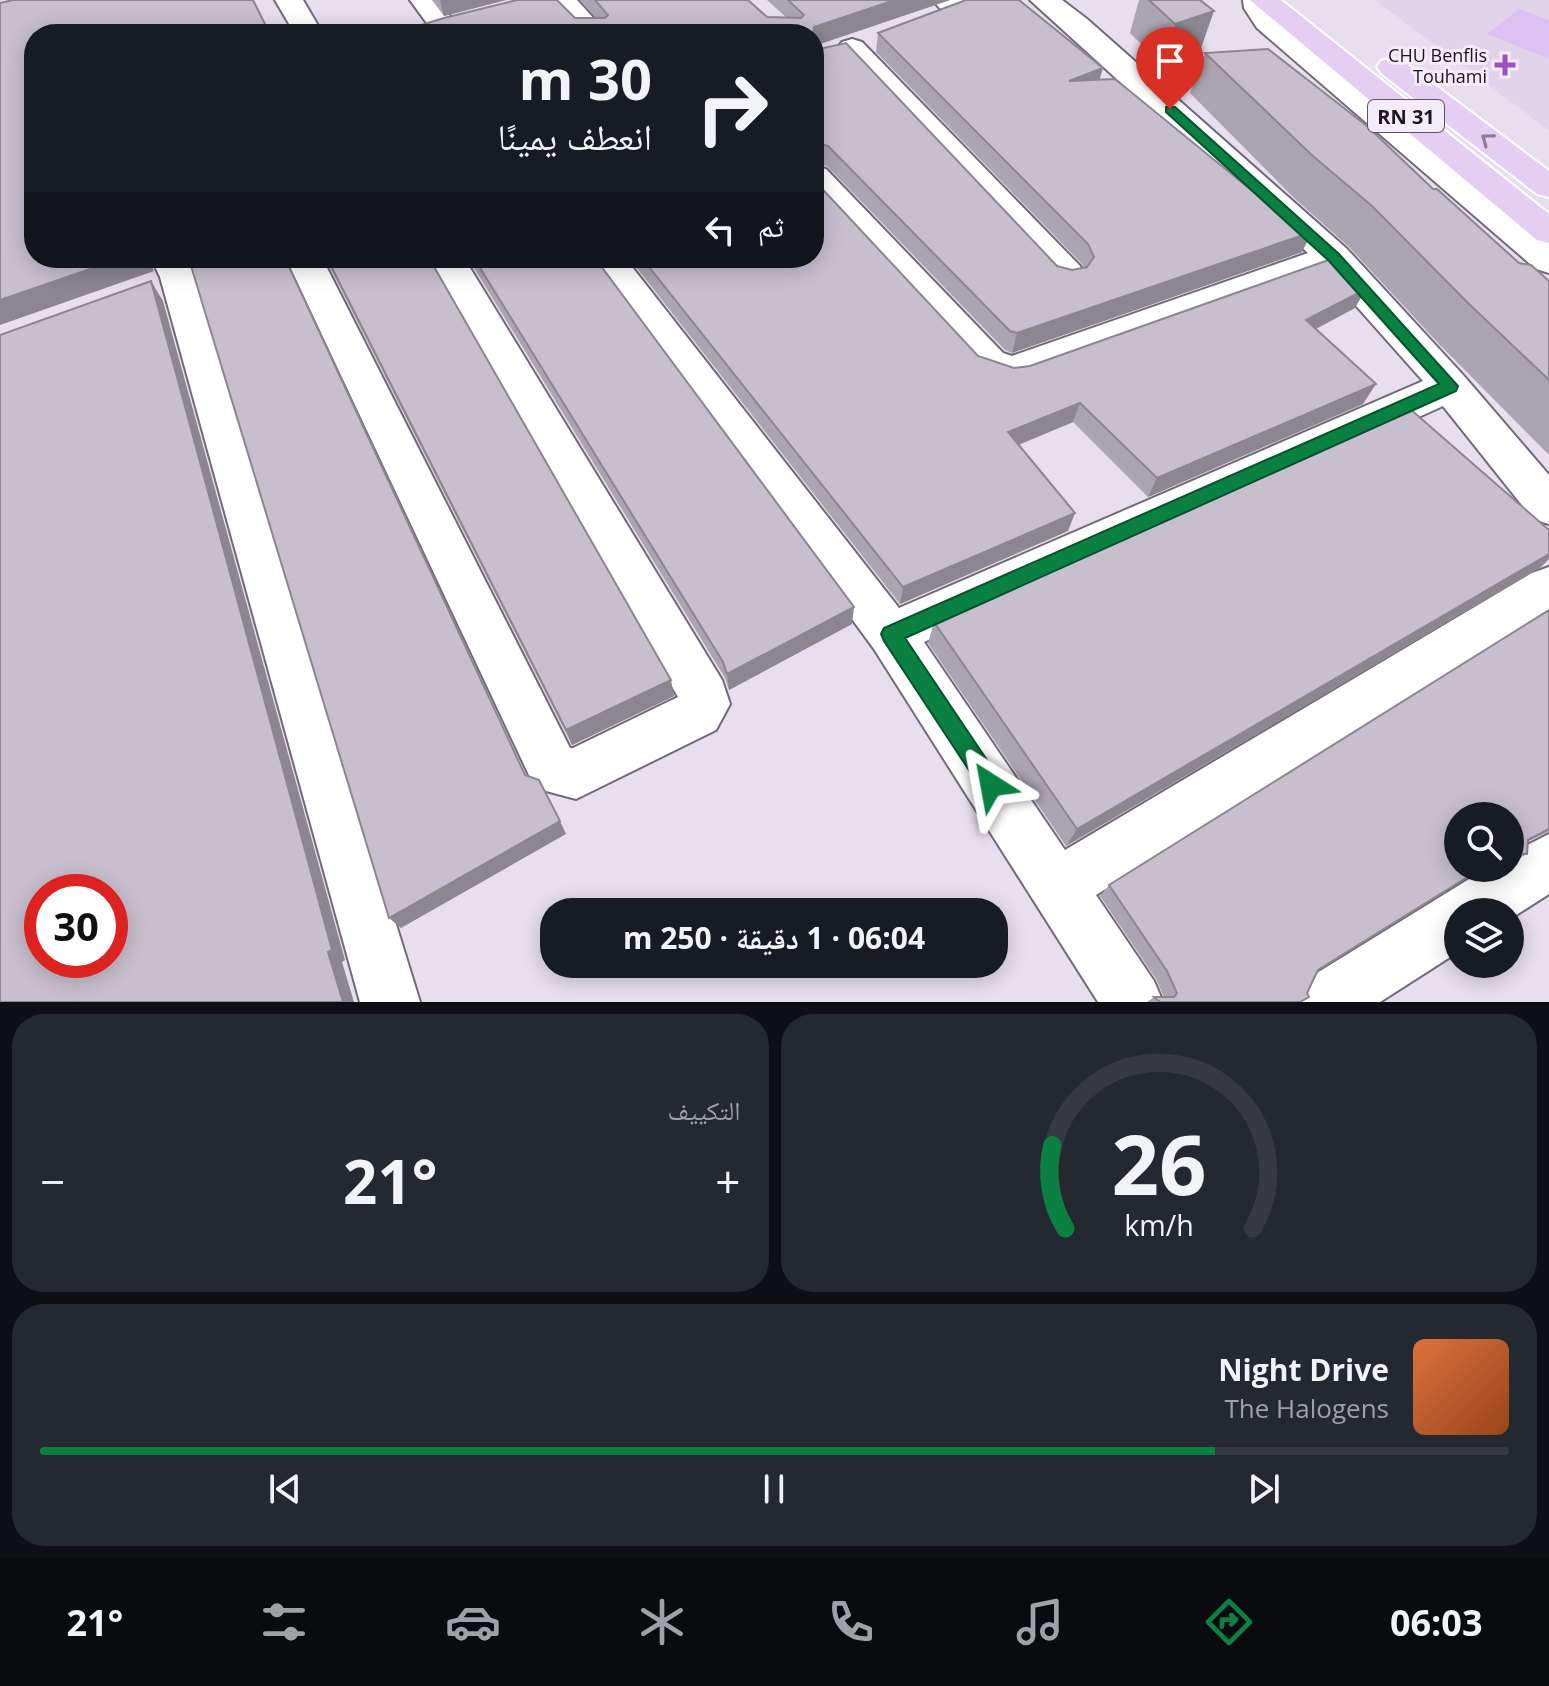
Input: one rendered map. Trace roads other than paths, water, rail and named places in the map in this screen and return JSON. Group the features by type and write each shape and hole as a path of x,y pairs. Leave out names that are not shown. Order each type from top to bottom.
{"main road":[{"name":"RN 31","path":"1264,0 1549,232"},
{"name":"RN 31","path":"1303,0 1549,187"}],"street":[{"path":"289,0 303,24"},
{"path":"424,0 429,24"},
{"path":"1044,0 1077,25 1334,257 1544,493"},
{"path":"1257,0 1258,8 1267,22 1549,261"},
{"path":"549,1 580,24"},
{"path":"456,24 474,19"},
{"path":"853,47 1067,275"},
{"path":"824,187 989,363 1010,371 1024,369 1334,257"},
{"path":"309,268 554,770 576,774 698,713 705,704 704,696 452,268"},
{"path":"614,268 891,634 1133,1002"},
{"path":"175,273 390,1002"},
{"path":"891,634 1450,386"},
{"path":"1058,886 1549,587"},
{"path":"1491,898 1549,862"},
{"path":"1325,1002 1444,928"}],"place":[{"name":"CHU Benflis Touhami","path":"1505,65"}]}
